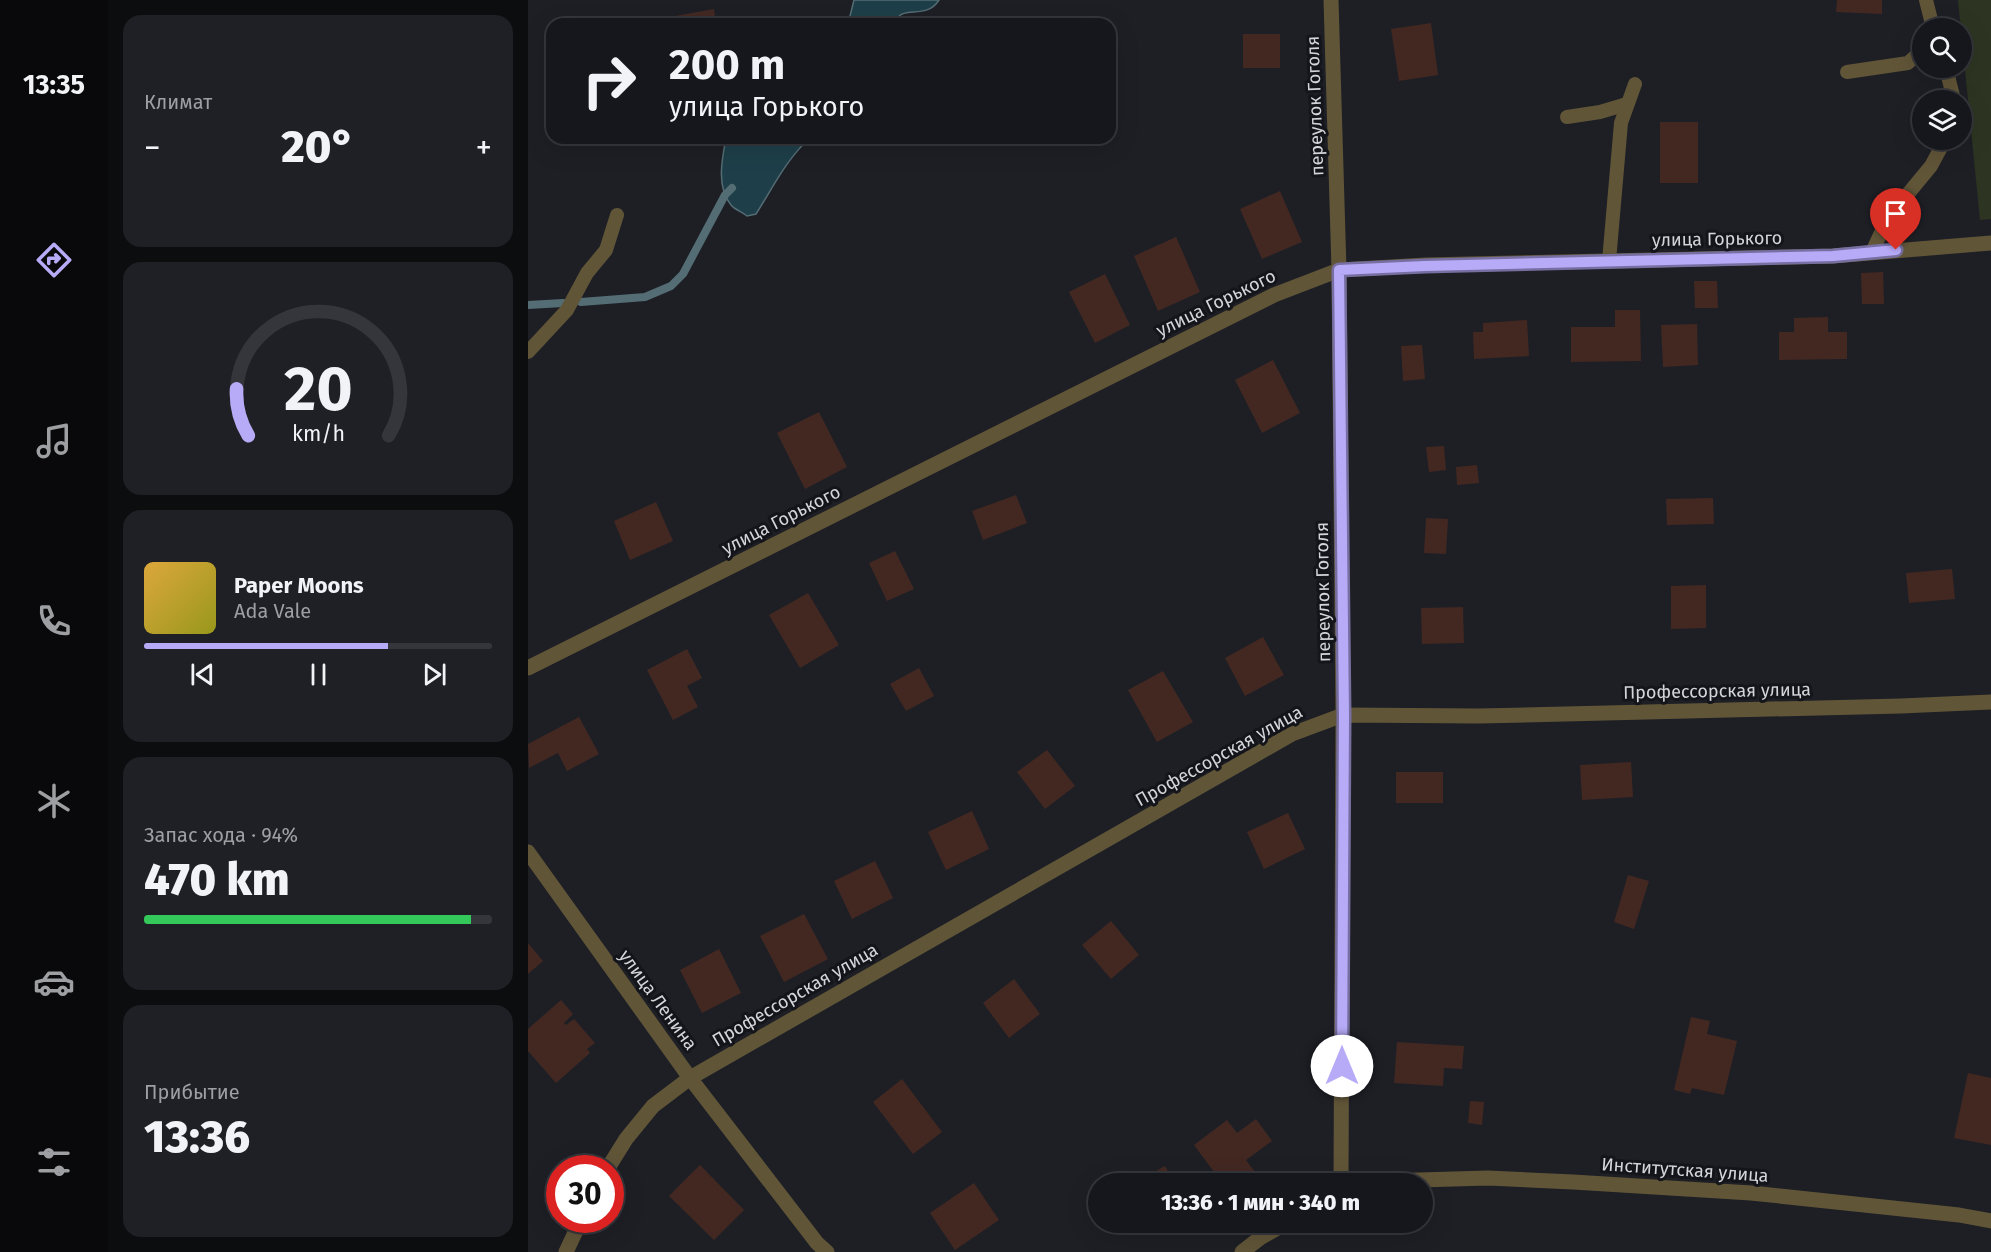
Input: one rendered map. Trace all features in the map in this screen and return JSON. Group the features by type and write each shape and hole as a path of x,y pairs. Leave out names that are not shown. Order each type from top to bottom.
{"street":[{"name":"переулок Гоголя","path":"1331,0 1339,270 1344,715 1341,1173"},
{"name":"улица Горького","path":"528,668 1274,295 1339,270 1833,256 1991,243"},
{"name":"Профессорская улица","path":"617,1155 626,1139 654,1106 690,1078 1292,734 1344,715 1479,716 1991,702"},
{"name":"улица Ленина","path":"528,852 690,1078 817,1243 827,1252"},
{"name":"Институтская улица","path":"1433,1180 1488,1178 1751,1193 1959,1215 1991,1221"},
{"path":"566,1252 575,1233"},
{"path":"1242,1252 1269,1233"}],"lane":[{"path":"1926,0 1930,18"},
{"path":"1848,72 1908,63 1912,59"},
{"path":"1609,261 1621,123 1635,84"},
{"path":"1567,117 1600,112 1628,104"},
{"path":"1872,252 1888,218 1931,166 1940,150"},
{"path":"528,352 567,310 587,273 606,250 617,215"}],"green space":[{"path":"1958,0 1991,0 1991,219 1980,220 1972,140 1972,90 1967,90 1966,78 1972,78 1972,18 1960,18"}],"water":[{"path":"854,0 939,0 927,10 902,14 898,18 850,18"},
{"path":"725,144 804,144 787,164 756,214 747,216 734,208 726,198 721,173"}],"building":[{"path":"1837,0 1882,0 1882,14 1836,12"},
{"path":"714,9 715,18 664,18"},
{"path":"1431,23 1438,75 1399,81 1391,29"},
{"path":"1243,34 1280,34 1280,68 1243,68"},
{"path":"1660,122 1698,122 1698,183 1660,183"},
{"path":"1280,191 1302,242 1262,259 1240,209"},
{"path":"1176,237 1200,292 1158,311 1134,256"},
{"path":"1883,272 1884,304 1862,304 1861,273"},
{"path":"1105,274 1130,325 1095,343 1069,292"},
{"path":"1694,281 1717,281 1718,308 1695,308"},
{"path":"1615,310 1640,310 1641,361 1571,362 1571,327 1615,327"},
{"path":"1828,317 1828,332 1847,332 1847,359 1779,360 1779,332 1794,332 1794,318"},
{"path":"1527,320 1529,356 1474,359 1473,332 1483,332 1483,323"},
{"path":"1697,324 1698,365 1663,367 1661,325"},
{"path":"1422,345 1425,379 1403,381 1401,346"},
{"path":"1273,360 1300,413 1262,433 1235,380"},
{"path":"819,412 847,467 805,489 777,433"},
{"path":"1444,446 1446,470 1429,472 1426,447"},
{"path":"1477,465 1479,483 1457,485 1456,467"},
{"path":"1016,495 1027,523 983,540 972,511"},
{"path":"1713,498 1714,524 1667,525 1666,499"},
{"path":"656,502 673,541 630,560 614,521"},
{"path":"1426,518 1448,519 1446,554 1424,553"},
{"path":"895,551 914,589 887,601 869,563"},
{"path":"1952,569 1955,599 1909,603 1906,573"},
{"path":"1706,585 1706,628 1671,629 1671,586"},
{"path":"808,593 839,645 800,668 769,615"},
{"path":"1463,607 1464,643 1422,644 1421,608"},
{"path":"1263,637 1284,675 1245,696 1225,658"},
{"path":"687,649 702,678 687,686 698,707 673,720 647,670"},
{"path":"919,668 934,696 906,711 890,684"},
{"path":"1163,671 1193,722 1157,742 1128,690"},
{"path":"579,717 599,754 567,771 558,753 529,768 528,744"},
{"path":"1047,750 1075,786 1045,809 1017,772"},
{"path":"1631,762 1633,797 1582,800 1580,765"},
{"path":"1396,772 1443,772 1443,803 1396,803"},
{"path":"972,811 989,849 946,870 928,832"},
{"path":"1288,813 1305,849 1264,869 1247,832"},
{"path":"875,861 893,898 852,919 834,881"},
{"path":"1628,875 1649,881 1634,929 1614,922"},
{"path":"804,914 828,959 784,982 760,936"},
{"path":"1111,921 1139,955 1111,979 1082,945"},
{"path":"528,943 543,961 528,974"},
{"path":"719,949 741,993 702,1013 680,970"},
{"path":"1014,979 1040,1014 1009,1038 983,1003"},
{"path":"561,1000 573,1014 564,1023 566,1025 574,1019 595,1043 587,1049 590,1053 556,1083 528,1051 528,1029"},
{"path":"1691,1017 1710,1021 1707,1034 1737,1041 1724,1095 1692,1088 1690,1094 1674,1090"},
{"path":"1397,1042 1464,1046 1462,1069 1444,1068 1443,1086 1394,1083"},
{"path":"1968,1073 1991,1078 1991,1145 1954,1138"},
{"path":"902,1079 942,1132 913,1154 873,1102"},
{"path":"1470,1101 1484,1102 1482,1125 1468,1123"},
{"path":"1256,1119 1272,1141 1246,1160 1256,1173 1215,1173 1194,1145 1227,1120 1237,1133"},
{"path":"700,1165 744,1210 714,1240 669,1196"},
{"path":"1165,1166 1169,1173 1152,1173"},
{"path":"974,1183 999,1220 955,1250 930,1213"}],"waterway":[{"path":"581,302 645,297 671,286 683,274 725,195 732,188"},
{"path":"528,305 563,303"}],"route":[{"path":"1342,1066 1344,715 1339,270 1833,256 1896,250"}]}
